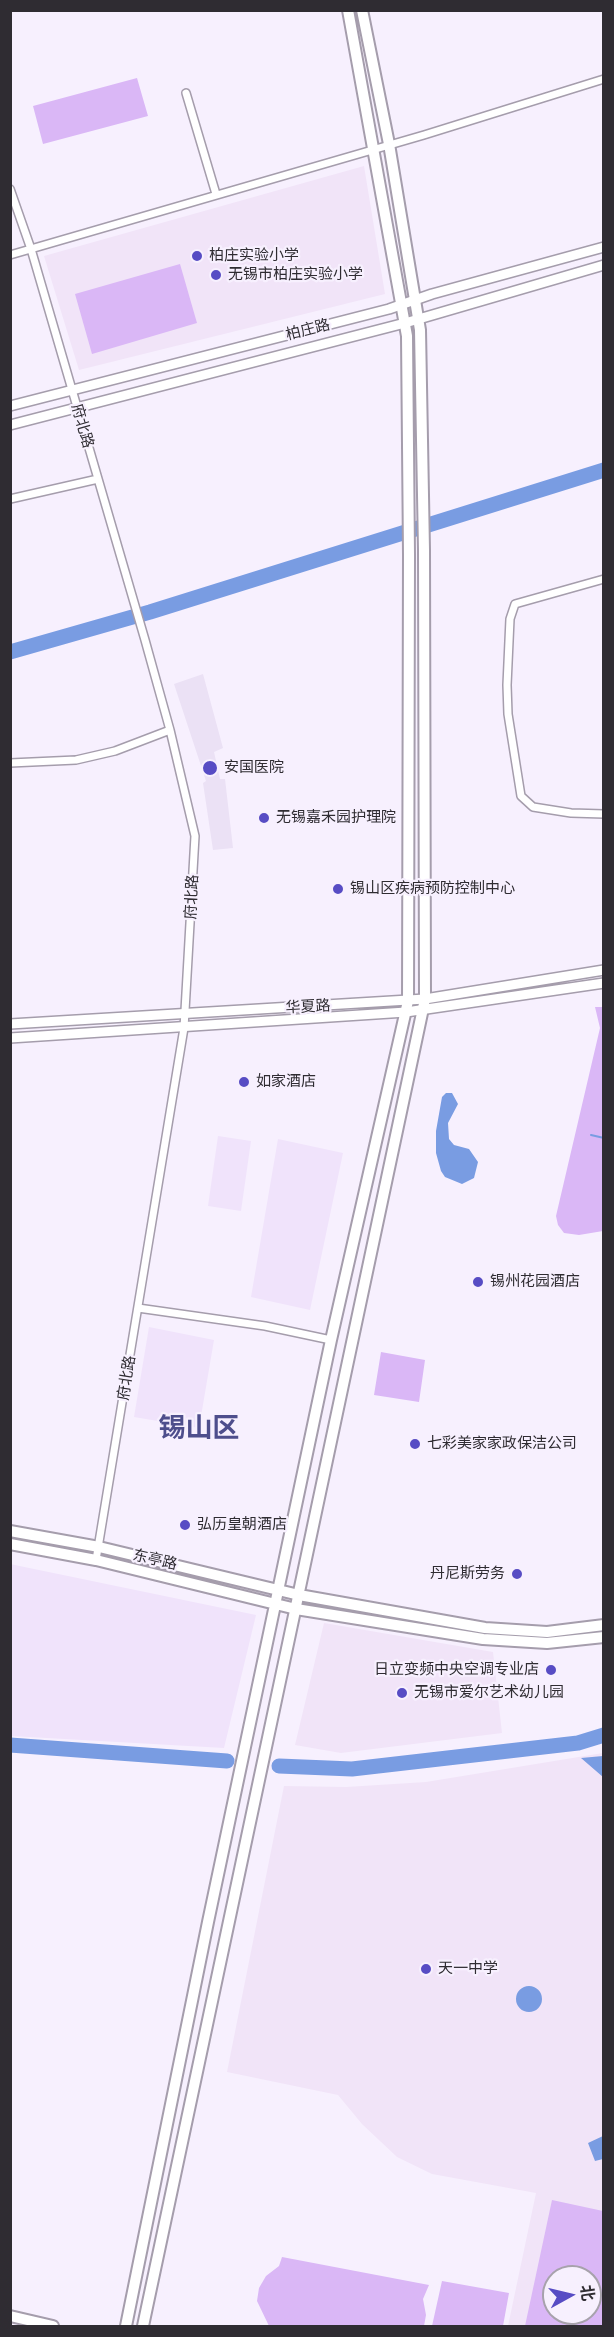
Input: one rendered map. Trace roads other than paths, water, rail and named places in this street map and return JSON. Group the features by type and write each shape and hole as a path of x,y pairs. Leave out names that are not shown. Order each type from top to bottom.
{"main road":[{"path":"126,2326 208,1922 331,1340 407,1007 409,507 405,323 375,148 348,10"},
{"path":"143,2326 424,1005 424,501 418,317 362,10"},
{"name":"东亭路","path":"10,1532 99,1547 299,1595 484,1628 547,1632 603,1625"},
{"name":"东亭路","path":"10,1544 96,1560 296,1609 483,1639 547,1643 603,1636"},
{"path":"10,2316 53,2326"}],"street":[{"path":"10,255 603,79"},
{"path":"186,93 216,194"},
{"name":"府北路","path":"10,189 31,249 145,640 170,730 195,836 184,1028 96,1560"},
{"name":"柏庄路","path":"10,406 402,304 603,247"},
{"name":"柏庄路","path":"10,424 405,323 418,317 603,265"},
{"path":"10,499 98,479"},
{"path":"603,579 515,604 510,619 507,685 508,714 520,796 533,807 572,813 603,814"},
{"path":"10,763 76,760 115,751 170,730"},
{"name":"华夏路","path":"424,1005 603,970"},
{"name":"华夏路","path":"10,1038 184,1028 407,1007 603,983"},
{"name":"华夏路","path":"10,1024 186,1013 407,1007"},
{"path":"138,1308 265,1326 331,1340"}],"water":[{"path":"446,1093 452,1093 458,1104 448,1123 449,1139 454,1145 469,1149 478,1162 474,1178 462,1184 445,1177 436,1153 436,1131 442,1097"},
{"path":"603,1756 603,1777 581,1758"},
{"path":"529,1986 538,1990 542,1999 538,2008 529,2012 520,2008 516,1999 520,1990"},
{"path":"603,2136 603,2159 595,2161 588,2143"}],"waterway":[{"path":"10,652 150,612 604,470"},
{"path":"591,1135 604,1138"},
{"path":"279,1766 352,1769 578,1743 604,1735"},
{"path":"10,1745 227,1761"}],"place":[{"name":"柏庄实验小学","path":"197,256"},
{"name":"无锡市柏庄实验小学","path":"216,275"},
{"name":"安国医院","path":"210,768"},
{"name":"无锡嘉禾园护理院","path":"264,818"},
{"name":"锡山区疾病预防控制中心","path":"338,889"},
{"name":"如家酒店","path":"244,1082"},
{"name":"锡州花园酒店","path":"478,1282"},
{"name":"七彩美家家政保洁公司","path":"415,1444"},
{"name":"弘历皇朝酒店","path":"185,1525"},
{"name":"丹尼斯劳务","path":"517,1574"},
{"name":"日立变频中央空调专业店","path":"551,1670"},
{"name":"无锡市爱尔艺术幼儿园","path":"402,1693"},
{"name":"天一中学","path":"426,1969"}],"district":[{"name":"锡山区","path":"199,1429"}]}
